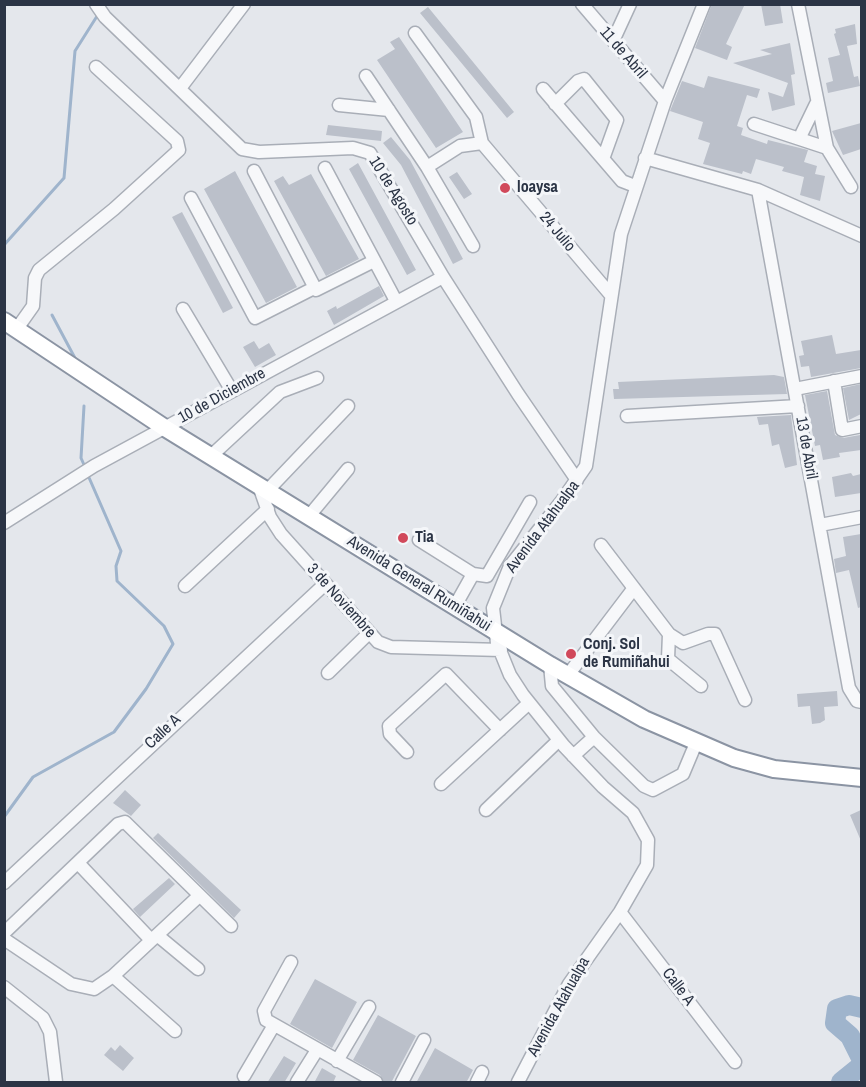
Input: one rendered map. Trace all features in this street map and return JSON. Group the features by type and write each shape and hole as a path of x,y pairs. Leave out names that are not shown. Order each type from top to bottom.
{"highway":[{"name":"Avenida General Rumiñahui","path":"10,326 263,489 550,665 644,719 734,758 774,769 861,778"}],"street":[{"name":"10 de Agosto","path":"96,4 235,142 249,152 353,148 370,153 443,277 518,394 577,480"},
{"path":"181,87 244,4"},
{"name":"11 de Abril","path":"582,4 665,101"},
{"path":"613,41 630,4"},
{"name":"Avenida Atahualpa","path":"518,1083 569,984 620,912 647,865 648,840 633,813 573,756 529,703 510,675 495,631 494,608 510,566 586,466 610,294 621,234 665,101 704,4"},
{"path":"798,4 816,104 827,148 851,187"},
{"path":"415,33 476,117 482,142 460,146 427,167"},
{"path":"10,326 33,306 35,278 39,270 114,209 179,150 177,141 96,67"},
{"path":"366,76 427,167 473,246"},
{"path":"555,104 578,81 584,79 617,120 603,159"},
{"path":"543,89 622,181 635,186"},
{"path":"800,137 816,104"},
{"path":"339,105 389,110"},
{"path":"754,124 800,137 827,148"},
{"name":"24 Julio","path":"482,142 610,294"},
{"path":"645,159 758,190 861,236"},
{"path":"325,168 396,301"},
{"path":"254,171 314,288 320,290 374,261"},
{"name":"13 de Abril","path":"758,190 849,688 861,702"},
{"path":"191,198 255,318 314,288"},
{"name":"10 de Diciembre","path":"4,523 94,466 443,277"},
{"path":"183,309 232,391"},
{"path":"795,389 861,376"},
{"path":"211,456 280,392 317,378"},
{"path":"834,381 842,430 861,426"},
{"path":"263,489 348,406"},
{"path":"627,416 798,406"},
{"path":"309,516 348,469"},
{"name":"3 de Noviembre","path":"263,489 268,509 281,534 378,642 391,647 501,650"},
{"path":"419,540 483,578 490,573 530,502"},
{"path":"185,586 268,509"},
{"path":"820,525 861,517"},
{"path":"601,545 669,634 683,643 708,634 715,634 745,700"},
{"path":"455,606 473,574"},
{"name":"Calle A","path":"4,883 324,584"},
{"path":"568,675 634,588"},
{"path":"328,674 369,633"},
{"path":"669,634 668,659 701,686"},
{"path":"550,665 552,686 594,737 651,790 683,774 696,743"},
{"path":"407,752 390,734 389,726 446,674 500,730"},
{"path":"441,784 529,703"},
{"path":"573,756 594,737"},
{"path":"486,810 559,740"},
{"path":"4,933 79,864 118,824 125,822 231,926"},
{"path":"79,864 154,937 198,969"},
{"path":"4,939 79,988 94,990 113,976 199,896"},
{"name":"Calle A","path":"620,912 735,1062"},
{"path":"291,962 264,1011 266,1020 375,1082"},
{"path":"113,976 175,1031"},
{"path":"4,987 43,1018 50,1032 56,1083"},
{"path":"337,1061 369,1007"},
{"path":"243,1076 274,1025"},
{"path":"402,1083 424,1040"},
{"path":"297,1083 317,1050"}],"building":[{"path":"712,4 745,4 726,44 732,47 727,60 695,48"},
{"path":"761,4 780,4 783,23 765,26"},
{"path":"428,7 514,112 507,118 420,13"},
{"path":"855,24 857,44 847,46 854,77 858,76 860,86 828,93 826,83 833,81 828,58 840,55 834,34 835,29"},
{"path":"399,37 463,132 436,148 377,60 395,49 390,42"},
{"path":"790,43 795,74 791,75 795,105 772,111 768,92 783,97 788,83 733,63 772,54 760,50"},
{"path":"708,76 760,89 757,98 747,95 737,126 743,128 741,135 767,144 768,140 808,150 804,162 817,166 815,174 825,176 820,201 800,195 804,177 782,171 784,167 756,159 751,174 743,171 742,174 703,164 710,143 698,139 703,122 670,111 682,81 704,88"},
{"path":"861,123 861,149 843,155 832,131"},
{"path":"328,125 382,131 381,141 326,135"},
{"path":"391,137 410,160 463,259 453,264 401,165 383,143"},
{"path":"358,163 416,270 407,275 349,169"},
{"path":"235,171 297,287 266,303 204,189"},
{"path":"457,172 472,194 464,199 449,177"},
{"path":"311,174 359,259 326,276 274,181 283,176 289,185"},
{"path":"182,212 233,308 223,313 172,217"},
{"path":"379,286 384,296 334,325 327,311 336,306 337,309"},
{"path":"832,335 836,354 861,350 861,368 811,377 809,366 801,367 799,356 804,355 801,341"},
{"path":"254,341 259,349 269,343 276,355 255,367 243,347"},
{"path":"774,375 784,377 787,394 614,399 613,389 619,389 618,382"},
{"path":"861,384 861,414 849,420 843,388"},
{"path":"827,391 835,435 843,438 860,435 861,450 839,453 840,457 823,460 820,445 815,446 805,395"},
{"path":"791,415 797,465 785,468 779,444 772,446 768,424 759,425 757,417"},
{"path":"851,473 853,476 861,474 861,493 835,497 832,477"},
{"path":"861,534 861,607 858,608 849,570 836,573 834,559 846,556 843,537"},
{"path":"837,691 838,706 824,707 825,720 820,723 812,724 810,706 798,707 797,694"},
{"path":"125,790 141,805 131,816 113,803"},
{"path":"861,810 861,841 850,815"},
{"path":"158,833 241,910 234,918 153,838"},
{"path":"169,878 175,884 140,917 133,909"},
{"path":"315,979 357,1002 332,1048 290,1024"},
{"path":"378,1015 416,1036 391,1083 384,1083 380,1075 353,1060"},
{"path":"120,1045 134,1058 123,1071 104,1055 111,1047 115,1051"},
{"path":"435,1048 473,1070 466,1083 416,1083"},
{"path":"284,1056 296,1063 284,1083 267,1083"},
{"path":"322,1068 336,1076 333,1083 314,1083"}],"waterway":[{"path":"4,245 64,178 75,51 99,13"},
{"path":"52,315 76,360"},
{"path":"84,406 81,458 85,467"},
{"path":"4,817 33,777 114,732 146,689 173,644 164,626 117,581 116,566 121,551 87,473"},
{"path":"862,1008 849,1005 837,1009 835,1023 850,1036 862,1060"},
{"path":"841,1082 862,1065"}],"place":[{"name":"loaysa","path":"505,188"},
{"name":"Tia","path":"403,538"},
{"name":"Conj. Sol de Rumiñahui","path":"571,654"}]}
